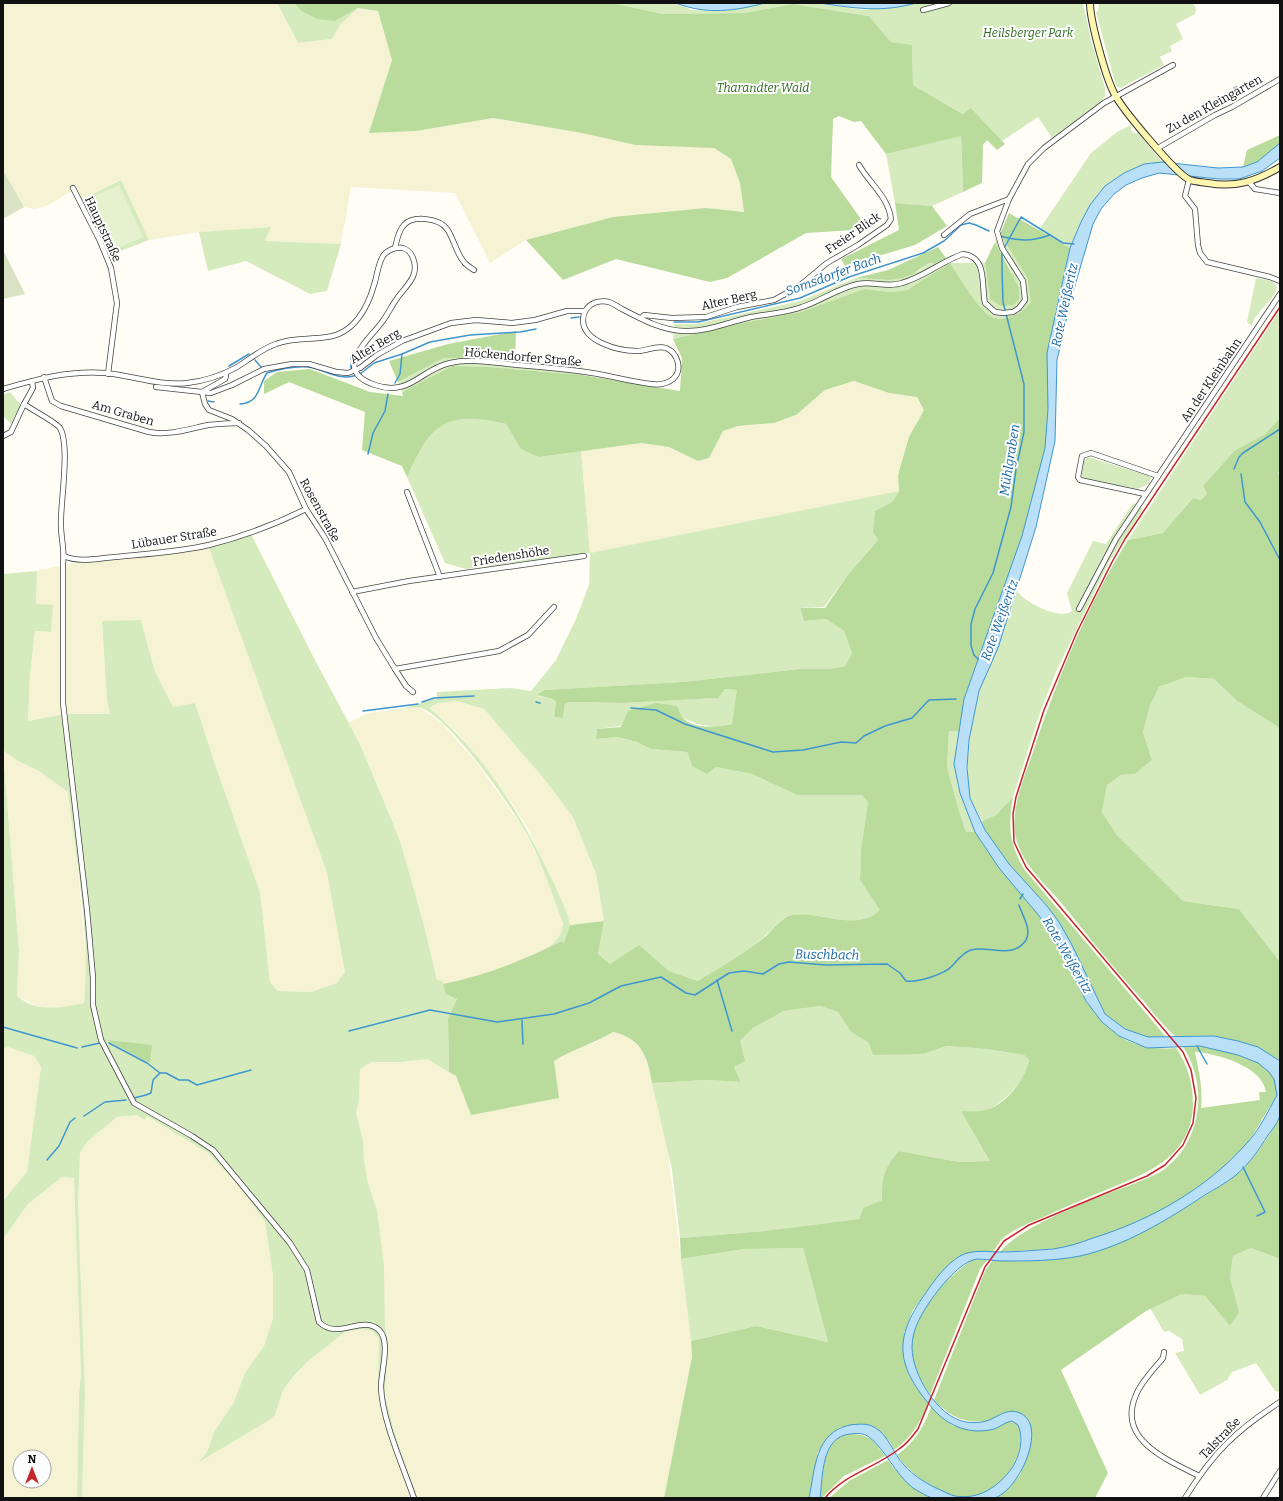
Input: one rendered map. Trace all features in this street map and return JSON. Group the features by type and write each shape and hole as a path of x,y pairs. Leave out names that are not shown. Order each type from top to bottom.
{"street":[{"path":"924,10 949,3"},
{"path":"1090,3 1090,16 1115,96 1168,161 1182,175 1189,180 1217,185 1238,185 1249,182 1280,167"},
{"path":"584,311 589,305 604,301 610,302 662,327 682,331 696,331 753,317 800,308 839,290 860,283 889,286 902,283 963,254 971,255 976,258 983,274 985,303 995,312 1013,312 1019,308 1025,300 1025,290 1023,281 1002,248 997,231 1009,199 1028,164 1038,154 1085,117 1115,96 1173,65"},
{"name":"Zu den Kleingärten","path":"1158,148 1280,79"},
{"name":"Freier Blick","path":"774,300 798,287 827,262 858,245 887,225 891,219 887,206 878,189 866,178 859,165"},
{"path":"1189,180 1185,196 1195,209 1200,253 1207,262 1270,277 1280,281"},
{"path":"1249,182 1255,189 1280,193"},
{"name":"Hauptstraße","path":"73,188 94,228 111,268 117,303 108,374"},
{"path":"944,235 970,214 1009,199"},
{"path":"396,248 399,232 406,222 417,219 433,220 442,224 447,229 464,262 474,270"},
{"path":"3,389 44,377 74,373 108,374 156,384 187,383 225,373 274,345 295,338 324,338 341,333 362,314 369,301 382,257 388,251 396,248 402,248 410,252 414,259 414,274 395,301 384,321 358,351 355,363 358,373"},
{"name":"An der Kleinbahn","path":"1080,608 1116,539 1280,294"},
{"name":"Alter Berg","path":"641,318 644,315 672,318 706,317 737,307 774,300"},
{"name":"Alter Berg","path":"156,387 211,393 222,390 264,369 292,364 309,364 336,372 358,373 377,355 402,341 451,323 476,320 512,323 535,320 567,311 584,311"},
{"name":"Höckendorfer Straße","path":"358,373 364,381 378,387 398,388 408,385 444,364 455,362 485,362 543,367 590,373 651,384 663,384 672,379 678,372 678,362 674,354 665,348 655,347 635,351 617,348 587,334 583,327 584,311"},
{"path":"202,392 225,379 225,373"},
{"name":"Am Graben","path":"44,377 52,401 61,406 149,432 184,431 209,425 239,423"},
{"path":"3,436 11,432 33,388 32,381"},
{"name":"Rosenstraße","path":"202,392 204,404 209,410 239,423 266,446 289,472 306,509 325,538 352,592 395,670 406,686 413,692"},
{"path":"24,404 35,413 57,425 62,433 64,446 60,520 64,556 63,702 86,903 93,978 93,1005 101,1040 134,1103 192,1136 213,1150 290,1242 307,1270 319,1322 325,1328 332,1330 358,1325 372,1327 381,1332 385,1342 381,1385 384,1407 414,1498"},
{"path":"1145,494 1080,480 1077,474 1082,456 1091,453 1158,476"},
{"path":"407,492 440,577"},
{"name":"Lübauer Straße","path":"64,556 71,559 87,559 145,554 208,545 266,526 306,509"},
{"name":"Friedenshöhe","path":"352,592 440,577 584,556"},
{"path":"395,670 500,651 528,635 554,607"},
{"path":"1164,1352 1163,1358 1136,1394 1131,1414 1134,1429 1148,1447 1199,1476"},
{"name":"Talstraße","path":"1185,1498 1199,1476 1224,1444 1250,1421 1279,1405"},
{"path":"1262,1498 1280,1471"}],"shaded area":[{"path":"3,3 277,3 298,43 332,39 340,25 358,8 378,11 392,59 370,133 416,131 493,118 582,133 714,148 731,159 740,183 744,213 706,208 526,240 490,263 455,193 351,187 341,244 265,241 270,227 199,232 149,240 120,180 82,199 76,189 46,206 35,209 24,207 3,170"},
{"path":"855,381 889,393 917,397 925,410 917,421 898,475 899,491 590,553 581,451 641,443 669,447 698,461 709,458 723,431 738,426 774,423 796,415 825,390"},
{"path":"209,548 327,873 346,973 337,983 311,992 278,991 270,982 260,892 195,703 173,708 155,672 141,620 102,622 107,701 110,715 67,714 28,722 30,674 35,631 51,632 51,613 36,604 37,571 67,564 156,556"},
{"path":"457,701 484,709 547,782 573,817 596,874 604,921 570,925 546,867 528,829 511,802 458,733 429,708 438,703"},
{"path":"405,708 420,708 442,723 477,763 522,826 545,873 563,924 563,930 558,938 546,949 525,959 465,980 443,984 437,981 424,925 401,844 359,742 348,723 369,713"},
{"path":"3,750 18,761 39,771 68,792 76,847 87,976 84,1003 61,1008 41,1008 17,996 19,950"},
{"path":"613,1032 626,1035 635,1043 644,1053 650,1071 668,1153 691,1341 692,1357 664,1498 417,1498 394,1431 385,1396 388,1335 385,1326 377,1210 368,1183 364,1160 363,1140 356,1113 359,1102 360,1069 372,1062 402,1062 427,1059 456,1076 471,1115 571,1050 594,1043"},
{"path":"8,1047 34,1056 41,1067 27,1172 3,1201 3,1049"},
{"path":"137,1115 147,1116 208,1153 241,1188 265,1222 273,1276 273,1318 264,1346 245,1373 233,1404 214,1432 207,1452 200,1461 271,1419 275,1415 283,1390 307,1362 345,1332 363,1329 372,1331 379,1338 378,1384 381,1407 412,1498 82,1498 85,1393 78,1205 80,1153 87,1142 117,1117"},
{"path":"62,1177 74,1178 81,1374 79,1393 77,1498 3,1498 3,1239 28,1204"}],"green space":[{"path":"277,3 294,3 300,10 334,21 358,8 340,25 332,39 298,43"},
{"name":"Tharandter Wald","path":"294,3 612,3 663,14 744,13 793,4 869,16 891,42 912,45 913,85 963,114 971,108 1005,144 997,150 987,140 983,145 982,183 963,192 961,136 886,154 861,121 854,122 839,116 833,119 831,177 868,229 806,233 727,278 710,282 616,259 563,280 526,240 613,217 706,208 744,212 740,183 731,159 714,148 636,145 582,133 493,118 416,131 369,133 392,60 378,11 358,8 335,21 317,19 300,10"},
{"name":"Heilsberger Park","path":"612,3 676,3 692,10 725,11 765,3 819,3 863,10 916,3 1083,3 1091,40 1105,88 1105,95 1102,101 1052,138 1038,117 1002,141 971,108 964,114 913,85 912,46 891,42 869,16 793,4 744,13 663,14"},
{"path":"1099,3 1193,3 1196,9 1195,14 1176,24 1183,39 1170,46 1172,51 1160,57 1164,65 1120,88 1116,86 1096,12 1098,11"},
{"path":"1131,125 1131,130 1134,133 1138,133 1162,162 1144,165 1128,171 1114,179 1093,203 1070,248 1039,230 1091,153 1117,132"},
{"path":"961,135 963,192 932,206 895,203 886,154"},
{"path":"1280,135 1280,143 1278,145 1257,162 1243,167 1247,150"},
{"path":"3,170 24,207 3,219"},
{"path":"121,180 149,240 113,254 108,253 82,199"},
{"path":"119,185 143,237 112,251 88,199"},
{"path":"895,203 932,206 947,226 915,245 845,266 841,259 899,230"},
{"path":"1009,213 1070,248 1055,313 1045,448 1022,536 964,699 959,731 949,731 947,767 966,832 975,832 990,854 1040,917 1054,938 1090,1006 1105,1024 1123,1038 1147,1047 1176,1048 1184,1061 1191,1082 1193,1105 1190,1123 1184,1138 1175,1151 1151,1170 1019,1228 1002,1239 993,1252 976,1251 929,1288 913,1310 904,1333 913,1383 928,1403 915,1429 900,1446 894,1450 889,1441 874,1427 840,1427 818,1452 809,1498 664,1498 692,1357 691,1341 756,1326 828,1342 803,1248 744,1249 681,1259 680,1238 764,1231 859,1219 863,1208 882,1200 884,1174 890,1162 899,1151 959,1162 990,1161 961,1111 983,1111 1001,1103 1019,1083 1029,1060 1024,1055 986,1049 947,1046 923,1054 873,1055 869,1043 851,1032 838,1012 820,1006 784,1011 753,1028 740,1041 745,1061 734,1067 741,1082 707,1080 652,1083 648,1065 642,1050 630,1039 613,1032 554,1061 559,1098 471,1115 456,1076 449,1072 448,1018 457,999 446,994 443,984 489,972 519,961 562,941 564,943 570,925 604,921 598,954 610,964 639,945 669,971 698,981 750,948 788,916 801,914 839,920 858,920 871,917 880,910 860,880 861,849 868,802 862,795 797,795 752,774 716,767 707,774 692,766 687,752 651,749 637,742 617,737 596,739 597,729 621,727 628,711 656,703 677,706 683,718 688,722 700,726 713,727 732,724 737,690 725,689 718,698 623,703 569,702 565,704 563,718 554,717 556,702 553,699 537,695 545,690 682,682 800,669 830,669 845,666 852,653 844,631 826,619 804,621 800,608 825,608 847,576 878,540 873,532 875,511 892,502 899,491 898,475 909,437 924,410 917,397 889,393 854,381 825,390 796,415 774,423 738,426 723,431 709,458 698,461 669,447 641,443 539,457 521,449 506,424 486,420 455,420 443,425 433,433 424,444 407,477 402,466 362,450 365,412 289,382 264,394 264,381 277,372 310,369 370,392 403,396 402,392 452,366 488,367 582,375 680,391 682,358 673,339 742,323 801,312 864,289 890,292 907,290 950,263 971,295 985,312 997,318 1010,317 1022,311 1031,302 1027,277 1000,234"},
{"path":"271,227 265,241 341,244 327,291 310,294 246,261 208,271 199,232"},
{"path":"1000,234 1027,277 1031,302 1022,311 1010,317 997,318 985,312 971,295 950,264 907,290 890,292 864,289 801,312 742,323 673,339 674,324 696,324 800,301 856,278 889,280 919,271 929,263 936,263 946,258 950,263 985,263 990,299 1012,272 995,242"},
{"path":"995,242 1019,288 1019,299 1014,305 1001,306 990,299 985,263"},
{"path":"938,247 946,258 936,263 929,263 913,274 902,278 889,280 856,278 888,270"},
{"path":"3,250 25,294 3,299"},
{"path":"1256,278 1272,281 1277,287 1276,292 1257,316 1252,326 1247,322"},
{"path":"1280,310 1280,418 1265,434 1234,451 1203,486 1207,494 1201,500 1193,498 1163,533 1128,540"},
{"path":"516,331 515,359 490,357 444,358 398,382 389,361 448,344"},
{"path":"455,356 490,357 583,367 582,375 488,367 452,366 402,392 398,382 444,358"},
{"path":"10,392 21,405 11,424 3,416 3,395"},
{"path":"464,418 482,418 506,424 514,436 539,457 581,451 590,553 466,569 445,563 407,477 422,447 433,433 448,422"},
{"path":"1280,418 1280,470 1278,473 1280,476 1280,728 1237,701 1214,679 1186,677 1159,687 1150,706 1143,732 1152,760 1135,774 1121,775 1107,785 1102,812 1117,835 1183,901 1239,909 1280,962 1280,1061 1256,1047 1243,1043 1216,1038 1175,1036 1100,951 1025,860 1017,842 1015,818 1016,806 1022,783 1053,695 1087,615 1113,564 1128,540 1163,533 1193,498 1201,500 1207,494 1203,486 1234,451 1265,434"},
{"path":"1088,457 1149,476 1151,479 1147,485 1137,489 1083,478 1081,473 1084,460"},
{"path":"899,491 892,502 875,511 878,540 847,576 824,607 800,608 804,621 826,619 844,631 852,653 845,666 830,669 800,669 682,682 545,690 538,696 553,699 556,702 554,717 563,718 565,704 569,702 623,703 717,698 725,689 738,690 732,724 715,727 697,724 683,718 597,729 596,739 617,737 637,742 651,749 687,752 692,766 716,767 752,774 797,795 862,795 868,802 861,849 860,880 881,910 870,917 859,920 839,920 801,914 788,916 781,920 750,948 698,981 669,971 639,946 610,964 598,954 604,921 596,874 573,817 545,780 484,709 457,701 438,703 429,708 450,726 468,746 486,767 502,790 517,813 562,900 570,922 569,930 564,943 562,941 546,949 558,938 563,924 540,861 522,826 476,760 446,726 433,715 421,708 405,708 437,698 437,692 511,688 531,691 556,660 576,619 589,585 590,553"},
{"path":"1133,503 1143,509 1109,562 1056,672 1041,710 1013,797 996,815 982,821 970,798 967,783 969,740 979,691 998,648 1017,591 1027,600 1043,609 1060,614 1072,611 1067,593 1093,541 1106,544"},
{"path":"251,534 316,662 359,742 401,844 424,925 437,980 442,981 457,999 448,1018 449,1072 427,1059 402,1062 372,1062 360,1069 359,1102 356,1113 363,1140 364,1160 368,1183 377,1210 384,1266 385,1326 388,1341 385,1396 394,1431 417,1498 412,1498 381,1407 378,1384 379,1338 372,1331 363,1329 345,1332 307,1362 283,1390 275,1415 271,1419 199,1462 207,1452 214,1432 233,1404 245,1373 264,1346 273,1318 273,1276 265,1222 241,1188 208,1153 147,1116 145,1120 137,1115 117,1117 87,1142 80,1153 78,1205 85,1393 82,1498 77,1498 79,1393 81,1374 74,1178 62,1177 28,1204 3,1239 3,1201 27,1172 41,1067 34,1056 8,1047 3,1049 3,751 19,950 17,996 33,1005 49,1008 84,1003 86,950 82,897 68,792 39,771 18,761 3,750 3,574 37,571 36,604 53,605 51,632 35,631 30,674 28,721 67,714 110,714 107,701 102,621 141,620 155,672 173,707 195,703 260,892 270,982 278,991 311,992 337,983 345,972 327,873 209,548"},
{"path":"1186,677 1214,679 1237,701 1280,728 1280,962 1239,909 1183,901 1117,835 1102,812 1107,785 1121,775 1135,774 1152,760 1143,732 1150,706 1159,687"},
{"path":"949,731 959,731 954,764 960,793 975,832 966,832 947,767"},
{"path":"1013,797 1010,817 1011,834 1015,851 1024,869 1166,1037 1148,1037 1125,1029 1105,1014 1071,943 1059,922 1047,906 1009,864 985,830 982,821 996,815"},
{"path":"820,1006 838,1012 851,1032 869,1043 899,1054 923,1054 947,1046 986,1049 1024,1055 1029,1060 1023,1076 1007,1096 986,1111 990,1161 959,1162 899,1151 890,1162 884,1174 882,1200 863,1208 859,1219 764,1231 680,1238 672,1170 652,1083 707,1080 741,1082 734,1067 740,1041 753,1028 784,1011"},
{"path":"107,1040 152,1045 150,1063"},
{"path":"1200,1046 1230,1052 1252,1060 1270,1072 1275,1080 1277,1095 1248,1143 1219,1171 1191,1192 1162,1210 1114,1232 1064,1248 1000,1252 1012,1241 1048,1219 1069,1209 1155,1175 1165,1169 1179,1155 1188,1142 1198,1110 1196,1077 1191,1062 1183,1047","holes":["1195,1052 1204,1053 1238,1063 1248,1069 1257,1075 1263,1083 1266,1092 1259,1092 1260,1100 1201,1108 1201,1087"]},
{"path":"1280,1117 1280,1259 1251,1248 1233,1256 1230,1278 1239,1312 1230,1326 1205,1296 1182,1294 1146,1311 1061,1370 1108,1473 1095,1498 995,1498 1010,1487 1021,1473 1023,1414 992,1420 964,1420 954,1416 934,1400 985,1271 993,1260 1050,1260 1101,1249 1125,1240 1174,1215 1229,1181 1245,1167 1260,1149"},
{"path":"803,1248 828,1342 756,1326 691,1341 681,1259 744,1249"},
{"path":"1251,1248 1280,1259 1280,1392 1275,1391 1256,1363 1232,1372 1227,1380 1200,1395 1175,1353 1184,1351 1182,1339 1169,1331 1164,1332 1150,1308 1182,1294 1205,1296 1230,1326 1238,1312 1230,1278 1233,1256"},
{"path":"973,1259 987,1260 980,1269 930,1395 914,1364 912,1344 914,1331 926,1307 943,1285 952,1275"},
{"path":"931,1407 953,1426 999,1427 1011,1422 1018,1425 1020,1447 1016,1459 1011,1470 994,1488 984,1494 974,1497 953,1495 941,1491 920,1479 903,1463 897,1455 909,1445 918,1434"},
{"path":"857,1434 867,1437 878,1446 885,1456 844,1476 822,1498 820,1498 828,1450 835,1439 840,1436"},
{"path":"888,1460 907,1482 932,1498 829,1498 849,1481"}],"water":[{"path":"676,3 765,3 732,10 709,10 687,7"},
{"path":"819,3 916,3 891,8 868,9"},
{"name":"Rote Weißeritz","path":"1280,143 1280,158 1262,171 1239,179 1219,179 1159,173 1142,178 1126,185 1114,194 1101,209 1093,224 1071,299 1057,360 1055,441 1036,527 998,648 979,691 969,740 967,768 970,798 985,830 1009,864 1047,906 1059,922 1071,943 1105,1014 1125,1029 1148,1037 1214,1036 1258,1047 1280,1061 1281,1099 1279,1118 1276,1125 1254,1156 1236,1175 1161,1223 1113,1246 1097,1252 1071,1258 1032,1261 977,1259 964,1264 951,1275 935,1295 924,1310 912,1340 913,1358 916,1369 928,1393 945,1412 955,1418 966,1422 976,1423 990,1420 1006,1412 1015,1411 1020,1413 1028,1420 1032,1431 1031,1444 1027,1458 1012,1484 1003,1493 994,1498 982,1499 963,1500 932,1498 913,1488 906,1482 875,1442 867,1436 855,1433 841,1437 834,1442 825,1459 820,1498 809,1498 815,1464 823,1444 830,1435 838,1429 856,1424 868,1425 879,1430 900,1461 911,1472 927,1483 950,1495 964,1497 980,1494 1001,1481 1012,1468 1019,1452 1021,1436 1018,1425 1012,1421 994,1429 977,1431 953,1425 939,1415 921,1394 912,1380 906,1366 903,1353 907,1325 914,1310 932,1284 949,1264 960,1256 970,1252 1014,1252 1063,1247 1115,1231 1156,1212 1195,1189 1230,1160 1255,1133 1277,1095 1274,1079 1269,1072 1258,1063 1238,1055 1200,1046 1147,1048 1119,1036 1102,1022 1086,1001 1059,947 1040,917 999,868 975,832 960,793 954,764 964,699 1022,536 1045,448 1048,409 1047,353 1070,248 1081,222 1090,205 1105,186 1124,173 1144,164 1162,162 1218,168 1243,167 1257,162"}],"waterway":[{"name":"Mühlgraben","path":"978,659 974,655 971,646 971,624 975,609 993,573 1011,507 1016,469 1024,432 1024,384 1003,302 1002,252 1021,217 1050,235"},
{"name":"Somsdorfer Bach","path":"674,322 698,322 800,298 849,277 923,253 944,241 961,225 969,223 989,231"},
{"name":"Somsdorfer Bach","path":"1000,236 1025,240 1037,239 1050,235 1063,243 1074,244"},
{"name":"Somsdorfer Bach","path":"571,318 579,317"},
{"name":"Somsdorfer Bach","path":"360,374 374,363 402,354 430,342 470,335 520,332 536,329"},
{"path":"351,359 353,353"},
{"path":"229,366 249,354"},
{"path":"395,383 400,374 402,354"},
{"path":"255,360 261,367"},
{"name":"Somsdorfer Bach","path":"240,404 251,401 258,393 267,373 277,370 292,367 308,367 344,377 357,375"},
{"path":"368,454 373,433 385,411 388,394"},
{"name":"Somsdorfer Bach","path":"208,401 214,402"},
{"path":"1234,469 1239,457 1243,453 1280,429"},
{"path":"1241,474 1245,502 1260,522 1280,560"},
{"path":"422,702 434,698 474,696"},
{"path":"631,708 656,710 685,724 773,752 803,750 841,742 856,743 864,736 885,726 912,718 929,700 956,699"},
{"path":"536,702 540,703"},
{"path":"363,711 418,704"},
{"path":"1020,899 1023,894"},
{"name":"Buschbach","path":"349,1031 430,1010 497,1022 554,1014 589,1003 621,986 661,977 686,993 695,995 729,973 744,971 763,974 779,964 789,962 826,965 887,964 900,973 906,981 917,981 943,972 968,951 978,949 1007,951 1021,946 1028,936 1028,931 1019,905"},
{"path":"717,980 732,1031"},
{"path":"522,1020 523,1044"},
{"path":"3,1027 77,1048"},
{"path":"82,1047 100,1043"},
{"path":"109,1043 147,1063 160,1073"},
{"path":"1197,1046 1207,1064"},
{"path":"134,1098 151,1093 153,1080 160,1073 166,1073 179,1080 188,1080 197,1085 251,1070"},
{"path":"84,1116 105,1102 126,1100"},
{"path":"47,1160 59,1146 70,1122 75,1118"},
{"path":"1243,1167 1265,1212 1257,1216"}],"railway":[{"path":"825,1498 851,1477 890,1456 902,1447 918,1429 985,1267 1004,1241 1029,1225 1147,1176 1165,1165 1183,1145 1193,1123 1196,1098 1191,1070 1183,1052 1026,867 1014,842 1013,814 1016,797 1044,710 1077,632 1112,562 1125,539 1280,307"}]}
